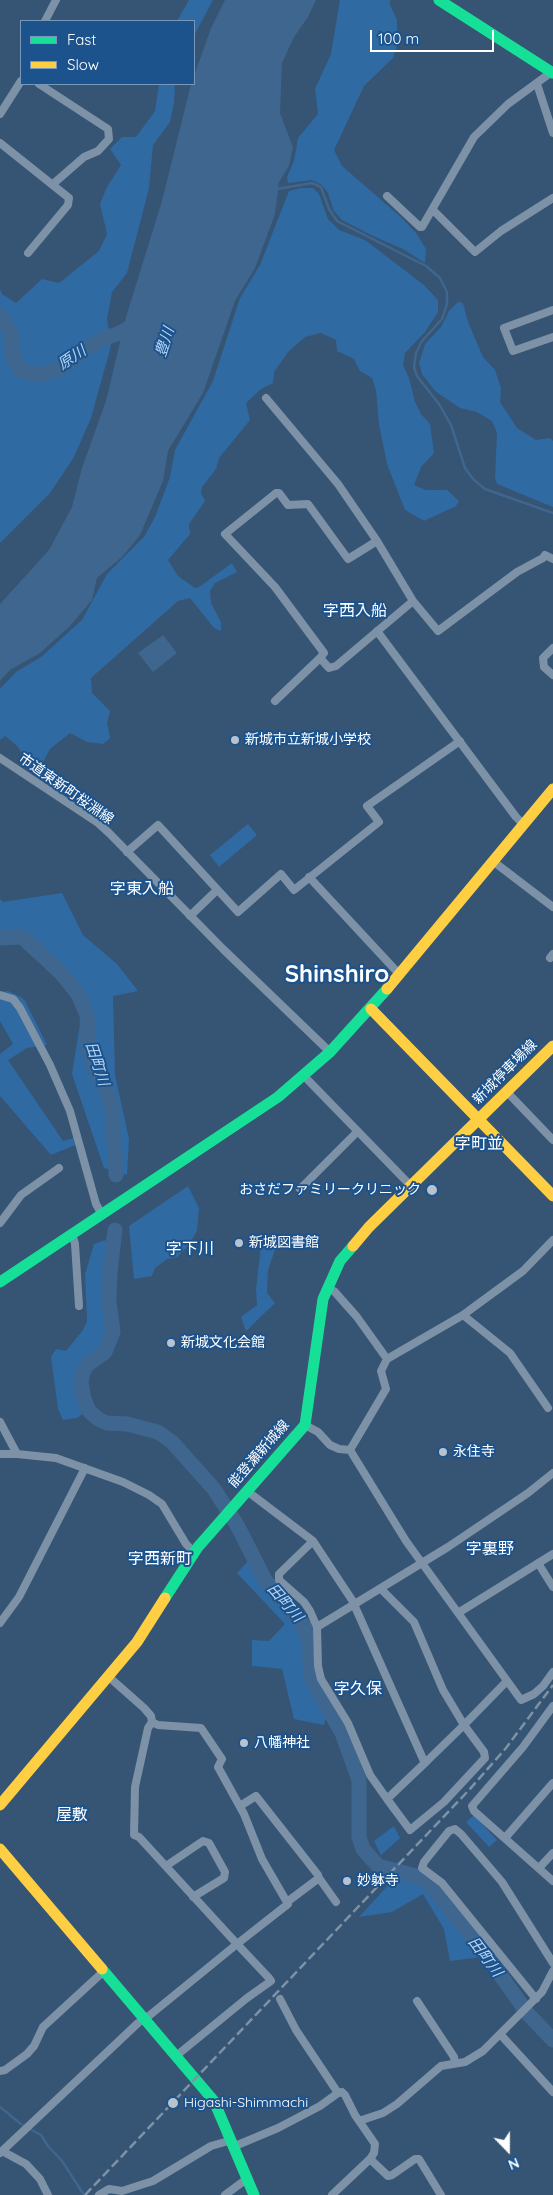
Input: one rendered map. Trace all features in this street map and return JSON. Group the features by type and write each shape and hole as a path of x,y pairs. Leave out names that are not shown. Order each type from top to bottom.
{"main road":[{"path":"439,0 553,72"},
{"path":"0,1282 278,1097 304,1076 371,1009 553,789"},
{"path":"371,1009 553,1196"},
{"name":"新城停車場線","path":"479,1120 553,1046"},
{"name":"能登瀬新城線","path":"0,1805 137,1642 194,1552 305,1425 320,1313 327,1289 337,1266 354,1243 479,1120"},
{"path":"0,1849 214,2101 234,2143 254,2195"}],"street":[{"path":"46,20 56,0"},
{"path":"387,196 422,227 474,138 508,104 553,72"},
{"path":"0,114 20,82"},
{"path":"537,84 553,133"},
{"path":"41,85 108,128 109,139 98,151 84,157 53,184"},
{"path":"0,143 68,198 68,205 28,253"},
{"path":"433,210 475,252 501,231 553,198"},
{"path":"553,310 504,328 513,351 553,337"},
{"path":"266,398 338,484 377,541 413,601 438,631 517,572 543,558 545,555 553,559"},
{"path":"275,702 324,653 275,588 225,534 276,493 279,493 288,505 308,504 348,559 377,541"},
{"path":"320,658 330,668 336,666 413,601"},
{"path":"377,631 516,817 524,825"},
{"path":"553,648 543,658 544,667 553,675"},
{"path":"127,852 158,825 238,912 281,874 294,890 379,822 367,806 460,741"},
{"name":"市道東新町桜淵線","path":"0,758 98,823 190,916 330,1052"},
{"path":"494,862 553,907"},
{"path":"309,877 400,975"},
{"path":"190,916 217,890"},
{"path":"0,995 13,999 20,1008 50,1064 70,1111 96,1204 101,1213"},
{"path":"304,1076 412,1186"},
{"path":"507,1092 553,1140"},
{"path":"300,1189 357,1132"},
{"path":"0,1223 21,1195 59,1168"},
{"path":"72,1233 75,1244 79,1306"},
{"path":"350,1450 386,1389 381,1371 387,1359 463,1315 523,1271 553,1240"},
{"path":"327,1289 334,1291 357,1316 387,1359"},
{"path":"463,1315 510,1353 552,1408"},
{"path":"0,1422 18,1454"},
{"path":"305,1425 318,1432 330,1445 339,1449 350,1450"},
{"path":"350,1450 406,1541 506,1682 521,1700 534,1694 544,1686 553,1672"},
{"path":"0,1454 56,1458 123,1482 162,1504 186,1544 194,1552"},
{"path":"0,1623 18,1597 85,1468"},
{"path":"317,1627 381,1589 528,1494 553,1473"},
{"path":"247,1491 313,1541 322,1551 354,1605 423,1759 427,1761"},
{"path":"313,1541 279,1574 279,1580 304,1602 310,1611 317,1627 318,1666 321,1679 348,1723 370,1775 410,1830 444,1802 485,1758 484,1752 464,1724 440,1683 414,1622 381,1589"},
{"path":"458,1613 553,1554"},
{"path":"538,1562 553,1587"},
{"path":"109,1677 144,1708 151,1716 152,1722 148,1728 134,1787 134,1835 139,1837 271,1981 241,2002 176,2056"},
{"path":"388,1799 506,1682"},
{"path":"553,1706 523,1747 472,1804 474,1811 553,1881"},
{"path":"152,1722 158,1725 201,1728 222,1759 218,1767 240,1806 262,1859 287,1902"},
{"path":"505,1838 553,1783"},
{"path":"240,1806 256,1796 336,1902"},
{"path":"533,2001 442,1883 422,1868 424,1862 449,1831 455,1829 461,1834 502,1882 553,1963"},
{"path":"166,1866 203,1841 209,1843 225,1872 224,1878 193,1897"},
{"path":"539,1868 553,1852"},
{"path":"48,2195 40,2179 26,2164 1,2152 144,2019 319,1878"},
{"path":"0,2070 5,2070 27,2054 43,2027 104,1971"},
{"path":"359,2122 383,2113 397,2104 441,2066 472,2059 542,1992 553,1971"},
{"path":"280,1999 296,2030 338,2093"},
{"path":"417,2001 454,2057 455,2063"},
{"path":"500,2034 553,2092"},
{"path":"102,2194 109,2189 122,2191 139,2186 174,2170 188,2158 211,2146 234,2143 286,2124 342,2092 346,2095 359,2122 375,2144 374,2153 370,2160 332,2195"},
{"path":"370,2160 388,2176 392,2176 415,2159 419,2159 441,2195"},
{"path":"225,2195 248,2178"},
{"path":"139,2186 142,2195"}],"shaded area":[{"path":"189,0 213,0 195,34 195,20 178,20"},
{"path":"340,0 390,0 390,5 397,20 397,45 393,58 364,86 334,150 342,166 402,218 416,233 426,249 425,263 403,249 342,220 334,211 328,193 322,185 312,180 288,183 287,177 294,161 298,138 318,114 315,89 331,54"},
{"path":"159,85 175,85 170,122 153,145 149,188 127,273 112,292 107,319 111,346 91,418 74,457 50,493 0,543 0,289 2,294 16,303 42,279 59,283 99,251 107,234 100,204 107,187 121,165 110,149 122,137 136,137 155,111"},
{"path":"313,188 319,194 328,219 339,230 365,240 424,285 438,300 438,312 425,332 405,353 403,365 409,378 415,402 421,414 430,424 434,453 421,467 414,485 426,490 447,490 459,501 456,506 424,521 405,510 387,464 379,424 376,390 372,378 360,371 354,359 337,351 336,340 321,333 305,337 288,352 274,372 273,383 261,389 246,403 250,420 219,458 216,469 202,487 201,493 205,501 189,524 190,534 168,560 178,576 195,588 232,563 237,572 215,583 210,591 211,603 221,622 221,631 214,628 190,598 178,601 91,678 92,693 110,711 107,723 110,738 103,744 87,742 70,733 50,749 40,768 33,766 16,745 5,736 0,740 0,689 16,672 41,657 82,620 107,574 144,537 155,517 170,477 175,450 213,381 240,298 260,265 289,191"},
{"path":"458,302 463,303 468,322 483,357 495,370 501,388 500,402 517,428 536,440 550,438 553,441 553,507 497,484 495,477 497,433 492,421 477,412 460,408 435,391 422,374 419,363 425,344 441,327 449,311"},
{"path":"248,824 257,835 219,867 210,855"},
{"path":"62,893 83,935 117,964 138,991 113,996 115,1075 129,1139 127,1175 104,1168 72,1074 81,1018 68,990 17,941 0,939 0,899 3,902"},
{"path":"8,991 25,1001 47,1045 27,1048 8,1060 63,1141 74,1138 75,1145 51,1155 0,1096 0,1054 13,1044 0,1021 0,992"},
{"path":"188,1186 199,1208 197,1231 189,1245 177,1257 167,1259 155,1268 152,1276 134,1279 129,1226"},
{"path":"270,1234 276,1247 268,1270 267,1293 275,1303 246,1331 241,1317 257,1305 256,1289 261,1246"},
{"path":"105,1240 111,1248 109,1308 112,1332 105,1347 89,1361 81,1372 79,1401 84,1413 77,1418 63,1420 58,1409 51,1357 56,1349 66,1351 83,1330 87,1321 85,1274 94,1244"},
{"path":"249,1560 265,1588 293,1616 301,1629 306,1677 312,1694 326,1715 324,1725 294,1719 282,1669 252,1666 252,1640 269,1641 285,1624 237,1573"},
{"path":"474,1815 497,1840 489,1847 466,1822"},
{"path":"394,1826 400,1838 381,1855 374,1841"},
{"path":"400,1879 415,1880 429,1891 482,1957 450,1961 444,1929 423,1894 392,1912 359,1917 391,1882"}],"water":[{"name":"豊川","path":"225,0 316,0 308,17 294,37 282,63 280,113 293,147 289,166 279,182 275,214 255,268 235,301 203,393 168,451 163,481 140,535 122,557 97,578 92,600 70,626 40,653 10,670 0,681 0,604 49,550 72,507 82,468 106,401 126,317 162,201 191,85 195,85 195,73 211,28"},
{"path":"163,635 177,653 153,672 138,653"}],"waterway":[{"path":"277,189 312,183 321,187 329,209 337,221 426,266 440,278 447,292 447,304 442,319 422,341 416,353 414,367 417,376 439,404 451,425 465,468 473,479 485,489 553,513"},
{"name":"原川","path":"0,315 10,331 14,360 21,371 38,375 59,369 85,349 141,321"},
{"name":"田町川","path":"0,938 22,937 61,973 78,994 87,1015 88,1047 95,1069 105,1085 112,1107 116,1175"},
{"name":"田町川","path":"115,1230 109,1302 113,1332 105,1352 88,1364 83,1372 81,1382 84,1399 89,1411 98,1419 107,1423 127,1424 158,1432 172,1442 214,1489 237,1525 265,1580 304,1626 308,1636 312,1680 342,1733 359,1780 359,1837 363,1849 378,1866 416,1876 428,1882 479,1945 528,2014 553,2040"},
{"path":"0,2107 21,2124 41,2135 62,2161 84,2195"}],"railway":[{"path":"85,2195 469,1790 506,1748 553,1685"}],"traffic: fast":[{"path":"439,0 553,73"},
{"path":"0,1282 278,1097 330,1052 387,989"},
{"path":"165,1598 198,1547 305,1425 323,1299 340,1261 353,1246"},
{"path":"102,1969 214,2101 254,2195"}],"traffic: slow":[{"path":"387,989 553,789"},
{"path":"371,1009 553,1196"},
{"path":"353,1246 369,1227 553,1046"},
{"path":"0,1805 137,1642 165,1598"},
{"path":"0,1849 102,1969"}],"place":[{"name":"新城市立新城小学校","path":"235,740"},
{"name":"おさだファミリークリニック","path":"432,1190"},
{"name":"新城図書館","path":"239,1243"},
{"name":"新城文化会館","path":"171,1343"},
{"name":"永住寺","path":"443,1452"},
{"name":"八幡神社","path":"244,1743"},
{"name":"妙躰寺","path":"347,1881"},
{"name":"Higashi-Shimmachi","path":"173,2103"}],"district":[{"name":"字西入船","path":"355,611"},
{"name":"字東入船","path":"142,889"},
{"name":"Shinshiro","path":"337,975"},
{"name":"字町並","path":"479,1144"},
{"name":"字下川","path":"190,1249"},
{"name":"字裏野","path":"490,1549"},
{"name":"字西新町","path":"160,1559"},
{"name":"字久保","path":"358,1689"},
{"name":"屋敷","path":"72,1815"}]}
